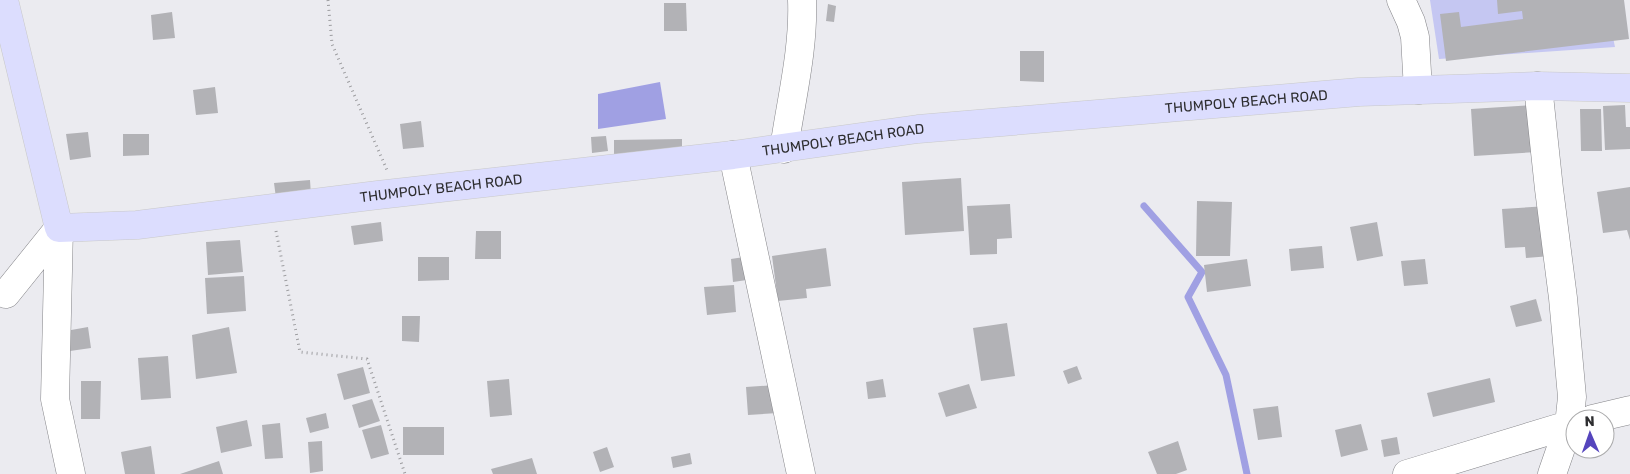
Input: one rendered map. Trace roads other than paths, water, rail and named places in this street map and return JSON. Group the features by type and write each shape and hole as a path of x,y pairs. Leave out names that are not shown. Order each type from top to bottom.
{"main road":[{"path":"4,0 59,228"},
{"name":"THUMPOLY BEACH ROAD","path":"59,228 137,225 784,149 918,129 1349,92 1538,86 1630,88"}],"street":[{"path":"784,149 803,17 802,0"},
{"path":"1401,0 1411,22 1415,37 1418,90"},
{"path":"1538,86 1548,189 1563,298 1572,397 1575,409"},
{"path":"733,155 801,474"},
{"path":"6,294 59,228"},
{"path":"59,228 55,399 71,474"},
{"path":"1615,414 1630,410"},
{"path":"1407,474 1565,426"},
{"path":"1552,474 1565,449"}],"waterway":[{"path":"1144,206 1202,272 1188,297 1226,375 1247,474"}]}
